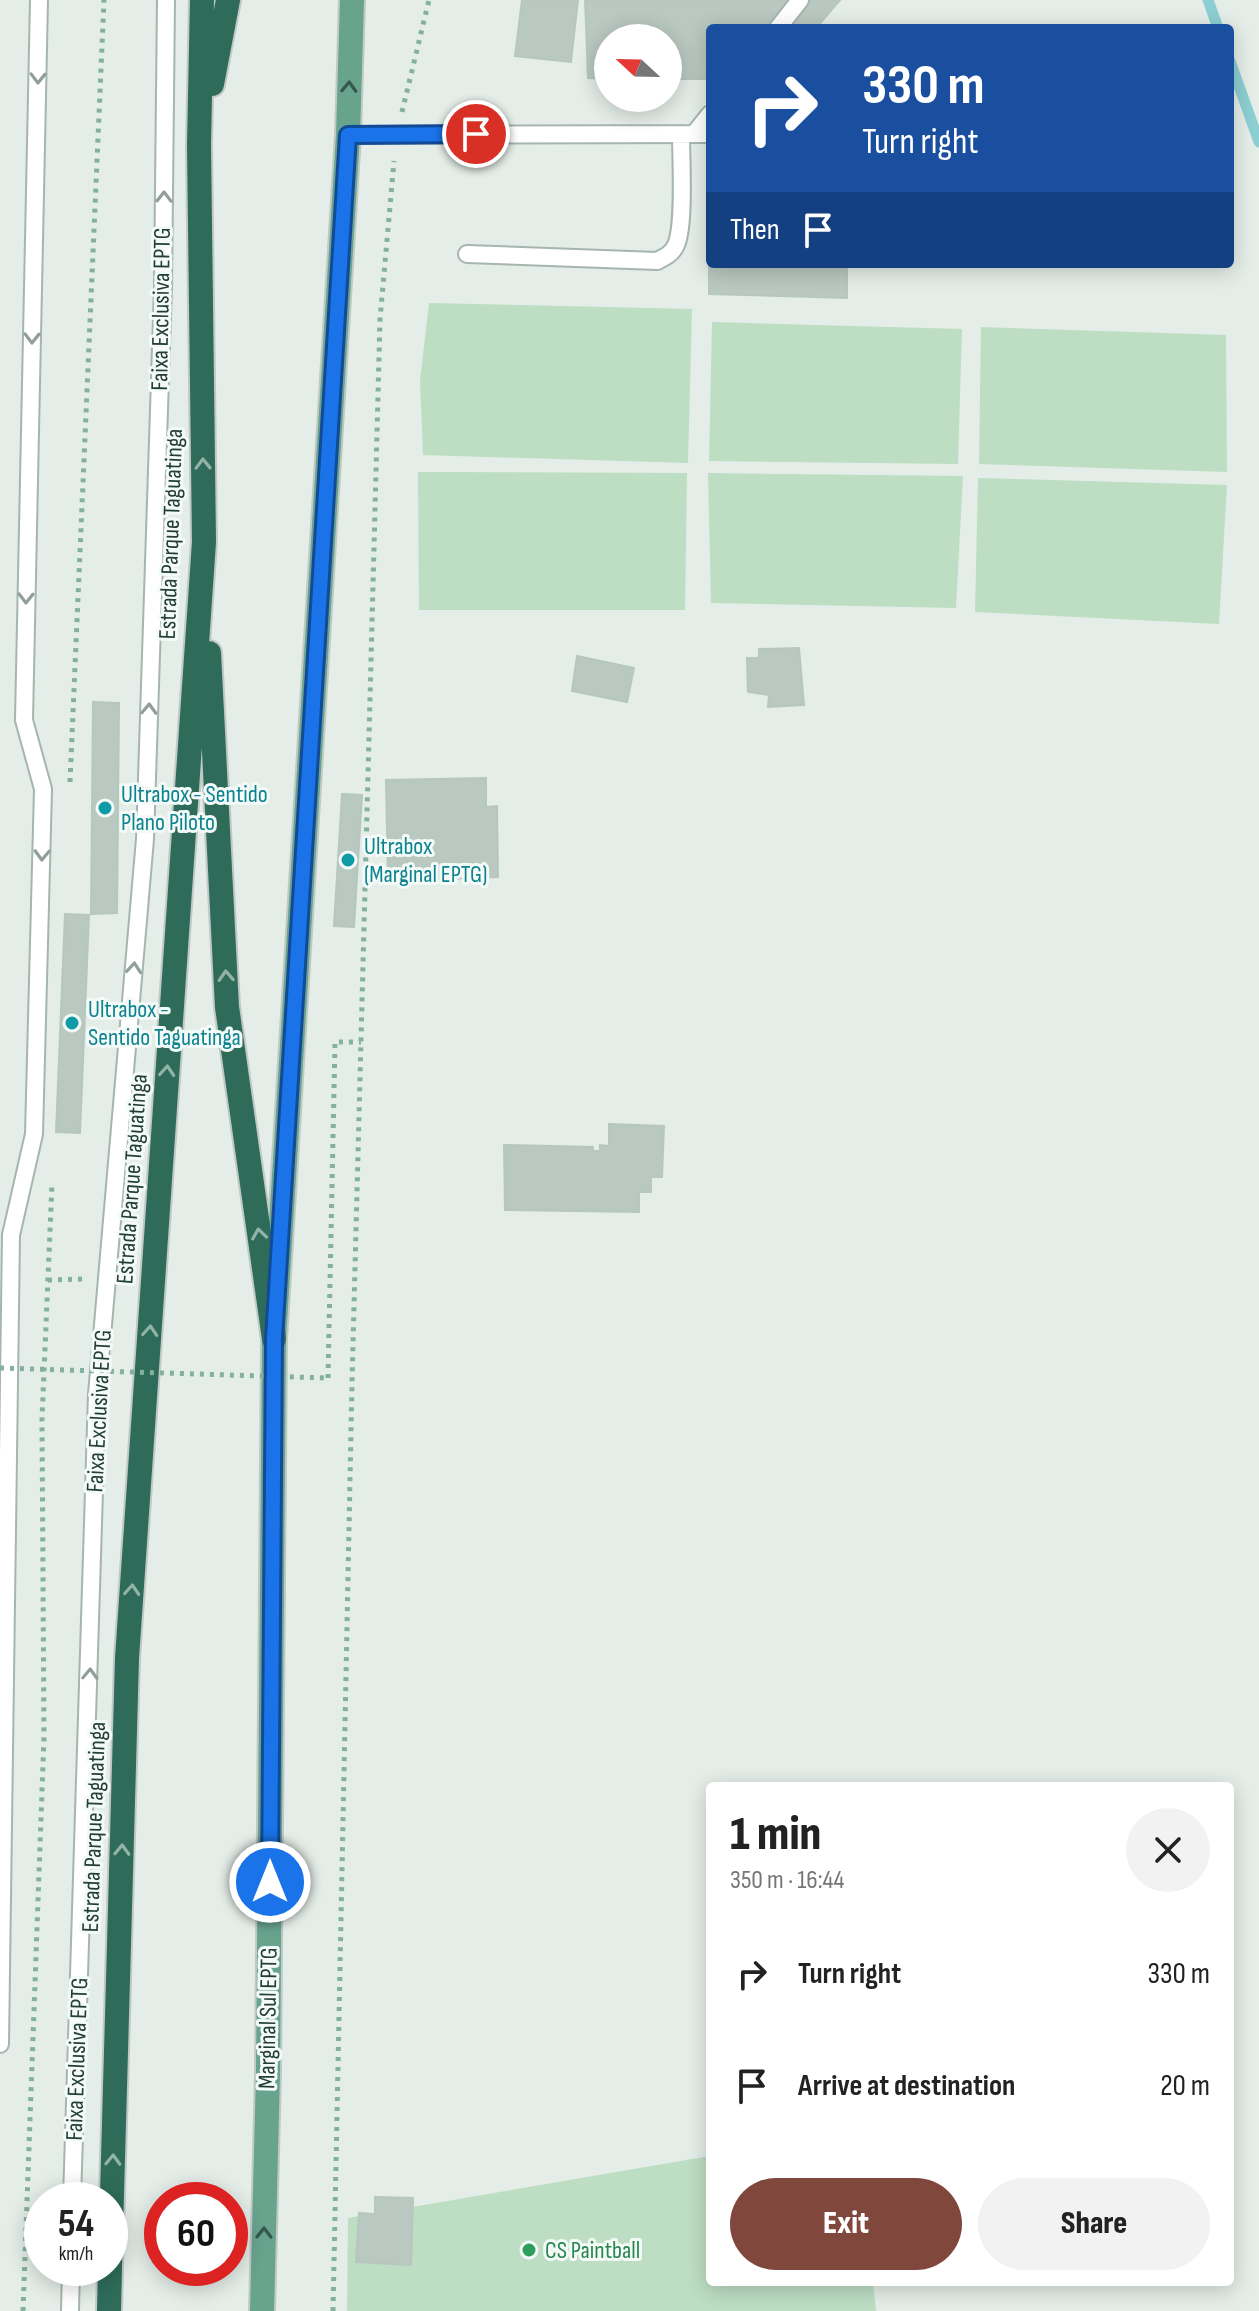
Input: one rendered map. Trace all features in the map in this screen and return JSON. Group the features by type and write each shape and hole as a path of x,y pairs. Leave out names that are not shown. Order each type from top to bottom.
{"highway":[{"name":"Estrada Parque Taguatinga","path":"112,2182 127,1658 204,542 199,145 202,0"},
{"path":"199,145 228,0"},
{"path":"204,542 227,1007 274,1339"},
{"name":"Estrada Parque Taguatinga","path":"109,2311 110,2286"}],"main road":[{"name":"Marginal Sul EPTG","path":"262,2311 268,2058 274,1339 348,135 352,0"}],"lane":[{"path":"0,2044 11,1235 34,1134 43,789 24,720 39,0"},
{"name":"Faixa Exclusiva EPTG","path":"73,2182 97,1394 145,839 163,303 166,0"},
{"path":"781,24 800,0"},
{"path":"348,135 695,134 677,244 668,256 657,261 467,254"},
{"path":"70,2311 71,2286"}],"path":[{"path":"333,2311 380,319 396,134 429,0"},
{"path":"0,1368 328,1378 335,1042 361,1042"}],"green space":[{"path":"429,303 692,309 688,463 423,455 420,381"},
{"path":"712,322 962,329 958,464 709,461"},
{"path":"981,327 1226,335 1227,472 979,464"},
{"path":"418,472 687,473 685,610 419,610"},
{"path":"708,473 963,476 956,608 711,603"},
{"path":"978,478 1227,485 1219,624 975,612"},
{"name":"CS Paintball","path":"706,2157 706,2286 873,2286 876,2311 347,2311 348,2218"}],"building":[{"path":"522,0 578,0 571,62 515,56"},
{"path":"585,0 840,0 819,24 706,24 706,79 682,79 682,24 594,24 594,78 588,78"},
{"path":"709,268 847,268 847,298 709,294"},
{"path":"799,648 804,705 768,707 769,695 748,692 747,658 759,658 759,649"},
{"path":"577,656 634,668 627,702 572,691"},
{"name":"Ultrabox - Sentido Plano Piloto","path":"93,702 119,703 117,913 91,914"},
{"path":"486,778 486,807 497,806 498,877 388,881 386,780"},
{"name":"Ultrabox (Marginal EPTG)","path":"342,794 362,795 354,927 334,926"},
{"name":"Ultrabox - Sentido Taguatinga","path":"65,914 89,915 80,1133 56,1132"},
{"path":"609,1124 664,1126 662,1177 651,1177 651,1192 639,1192 639,1212 505,1210 504,1145 593,1147 593,1151 600,1151 600,1145 609,1146"},
{"path":"375,2197 413,2198 411,2265 356,2262 359,2213 375,2214"}],"waterway":[{"path":"1208,0 1217,24"},
{"path":"1234,72 1259,142"}],"place":[{"name":"Ultrabox - Sentido Plano Piloto","path":"105,808"},
{"name":"Ultrabox (Marginal EPTG)","path":"348,860"},
{"name":"Ultrabox - Sentido Taguatinga","path":"72,1023"},
{"name":"CS Paintball","path":"529,2250"}],"route":[{"path":"270,1882 274,1339 348,135 476,134"}]}
